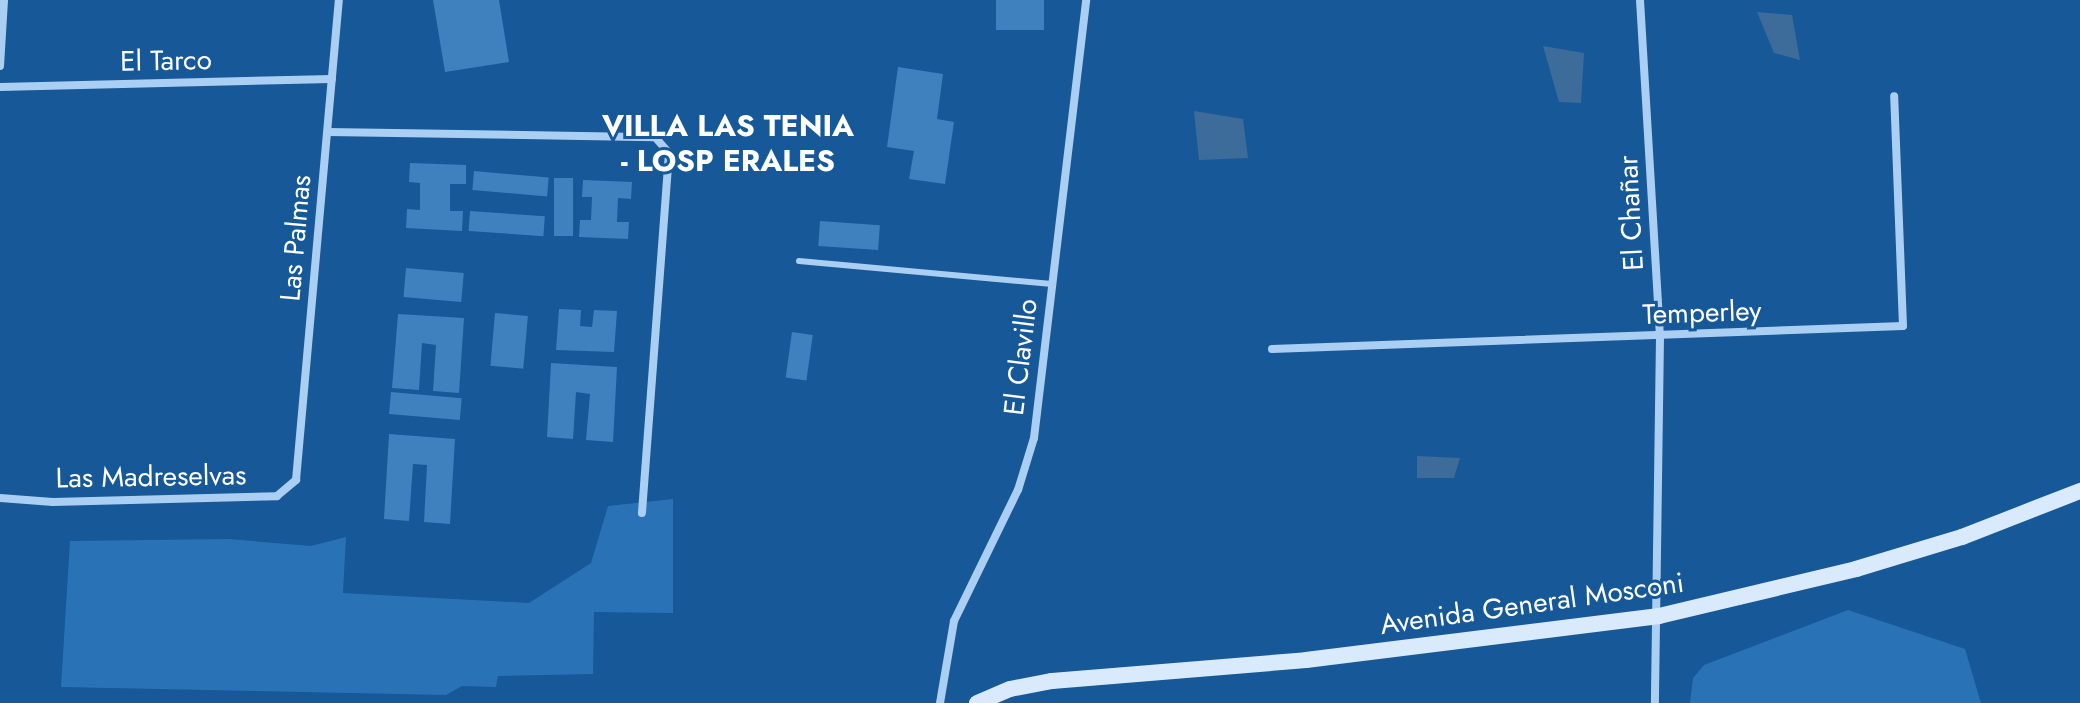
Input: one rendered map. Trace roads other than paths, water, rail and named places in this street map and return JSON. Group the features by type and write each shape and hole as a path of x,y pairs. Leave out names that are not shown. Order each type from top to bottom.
{"main road":[{"name":"Avenida General Mosconi","path":"977,703 1010,689 1052,681 1306,660 1659,616 1901,556 2080,491"}],"street":[{"path":"0,66 4,0"},
{"name":"Las Palmas","path":"296,480 339,0"},
{"name":"El Clavillo","path":"940,703 954,621 1018,490 1034,438 1086,0"},
{"name":"El Chañar","path":"1640,0 1660,337 1659,616 1655,703"},
{"name":"El Tarco","path":"0,87 332,79"},
{"name":"Temperley","path":"1272,349 1903,326 1894,96"},
{"path":"328,132 655,137 669,153 642,513"},
{"name":"Las Madreselvas","path":"0,498 53,502 277,496 296,480"}],"lane":[{"path":"799,261 1052,284"}],"district":[{"name":"VILLA LAS TENIA - LOSP ERALES","path":"728,143"}]}
